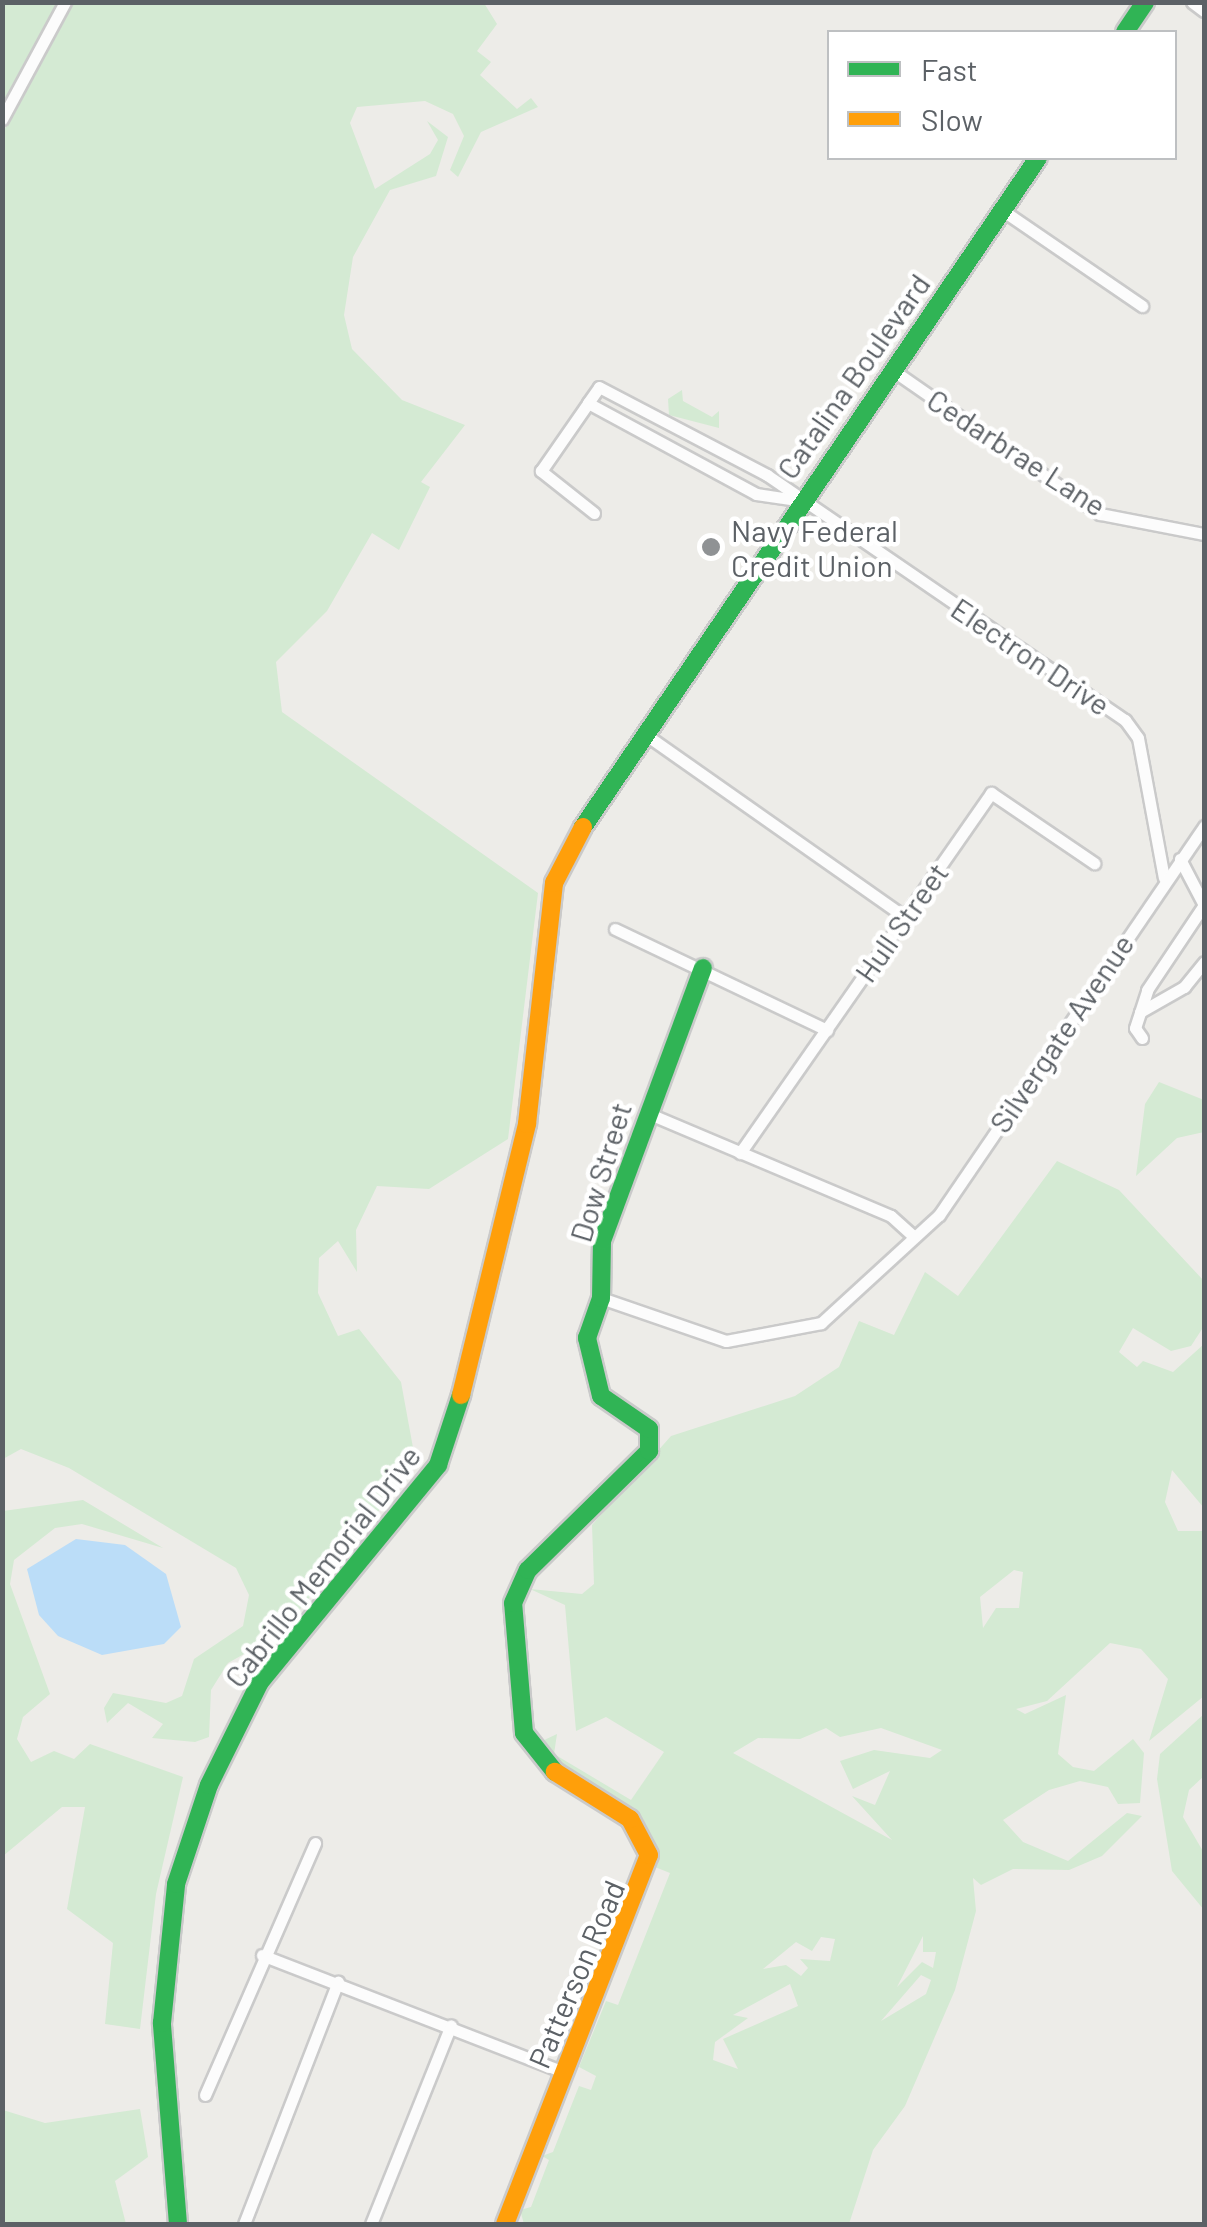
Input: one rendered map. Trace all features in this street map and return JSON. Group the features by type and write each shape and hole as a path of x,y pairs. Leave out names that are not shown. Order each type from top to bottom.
{"main road":[{"path":"1125,30 1146,2"},
{"name":"Catalina Boulevard","path":"583,827 800,500 1037,160"},
{"name":"Cabrillo Memorial Drive","path":"178,2224 162,2023 176,1884 209,1785 260,1682 438,1465 452,1434 524,1140 554,882 583,827"},
{"name":"Dow Street","path":"601,1396 586,1363 600,1298 602,1242 703,968"},
{"name":"Patterson Road","path":"506,2224 650,1855 630,1819 546,1766 524,1733 513,1604 528,1570 649,1451 650,1428 601,1396"}],"street":[{"path":"2,119 65,2"},
{"path":"1192,2 1204,12"},
{"path":"1002,210 1142,306"},
{"name":"Cedarbrae Lane","path":"891,369 1100,514 1204,534"},
{"name":"Electron Drive","path":"800,500 756,494 671,454 588,404 598,387 800,500 1125,720 1138,738 1164,878"},
{"path":"588,404 541,471 594,513"},
{"path":"646,735 905,917"},
{"name":"Hull Street","path":"740,1153 991,793 1094,863"},
{"name":"Silvergate Avenue","path":"600,1298 706,1338 798,1334 939,1215 1164,878 1204,826"},
{"path":"1142,1038 1140,1012 1204,905 1180,859"},
{"path":"615,929 827,1030"},
{"path":"1140,1012 1184,987 1204,962"},
{"path":"652,1115 892,1216 913,1236"},
{"path":"205,2094 262,1956 273,1950 315,1842"},
{"path":"262,1956 451,2025 564,2072"},
{"path":"244,2224 338,1982"},
{"path":"372,2224 451,2025"}],"green space":[{"path":"3,3 61,3 3,112"},
{"path":"74,3 484,3 497,24 477,51 491,62 480,75 517,109 531,98 538,107 481,132 458,177 450,170 464,136 453,114 425,101 357,107 350,123 375,189 430,154 438,140 427,121 448,137 436,176 390,190 353,257 344,315 352,349 402,400 465,425 421,482 430,487 399,550 372,533 327,611 276,662 282,712 538,893 508,1139 429,1189 377,1186 356,1230 357,1272 338,1241 319,1258 318,1293 338,1336 359,1329 401,1382 416,1464 281,1633 228,1663 211,1690 209,1737 195,1742 152,1738 163,1724 128,1703 107,1723 104,1708 113,1693 166,1703 182,1696 194,1659 243,1626 249,1595 236,1568 69,1468 21,1449 3,1459 2,134"},
{"path":"682,390 683,401 712,417 719,411 719,428 669,415 668,399"},
{"path":"1159,1082 1204,1100 1204,1132 1177,1138 1136,1176 1145,1104"},
{"path":"1057,1161 1119,1190 1204,1281 1204,1326 1191,1346 1171,1351 1133,1328 1119,1352 1137,1367 1143,1361 1173,1372 1204,1344 1204,1508 1172,1470 1165,1502 1178,1531 1204,1531 1204,1696 1149,1741 1168,1679 1141,1649 1110,1643 1047,1701 1016,1709 1025,1714 1066,1695 1058,1754 1073,1767 1094,1771 1133,1739 1144,1753 1140,1803 1118,1804 1108,1787 1080,1781 1049,1790 1003,1820 1023,1842 1068,1861 1127,1813 1142,1816 1102,1856 1069,1870 1013,1869 981,1885 973,1878 976,1911 955,1990 905,2106 873,2150 849,2224 524,2224 520,2210 531,2207 549,2160 542,2156 553,2152 579,2086 591,2090 596,2076 579,2067 606,2001 618,2005 670,1873 655,1867 642,1824 554,1761 540,1742 557,1734 554,1754 631,1800 664,1752 606,1717 576,1731 565,1605 530,1589 582,1594 594,1584 592,1525 671,1436 795,1396 839,1367 859,1321 894,1335 925,1272 958,1296","holes":["1014,1570 1023,1572 1019,1608 996,1608 983,1628 980,1597","826,1728 840,1737 881,1728 942,1750 930,1758 874,1750 840,1761 853,1789 890,1771 875,1805 852,1796 892,1840 733,1753 758,1738 800,1739","923,1936 923,1952 936,1952 933,1968 922,1962 897,1987","821,1937 835,1939 830,1961 800,1959 808,1968 801,1976 786,1965 763,1969 796,1942 812,1951","921,1975 931,1980 926,1994 881,2021","790,1984 798,2006 723,2039 738,2069 713,2060 715,2042 748,2018 733,2015"]},
{"path":"83,1500 163,1548 82,1524 55,1528 14,1560 10,1584 50,1694 23,1717 17,1739 31,1762 54,1751 74,1759 90,1744 183,1777 156,1894 140,2029 105,2024 113,1943 67,1909 85,1807 62,1807 3,1856 3,1511"},
{"path":"1204,1714 1204,1776 1189,1790 1183,1817 1204,1853 1204,1910 1172,1871 1157,1779 1160,1754"},
{"path":"140,2109 148,2157 115,2181 126,2224 3,2224 3,2110 45,2123"}],"water":[{"path":"76,1539 125,1545 166,1574 181,1627 164,1644 102,1655 58,1636 39,1615 27,1569"}],"traffic: fast":[{"path":"1126,30 1145,2"},
{"path":"583,827 1037,160"},
{"path":"555,1772 524,1733 513,1603 528,1570 649,1451 649,1429 601,1396 587,1338 601,1298 602,1241 703,968"},
{"path":"178,2224 162,2023 176,1884 209,1785 260,1682 438,1465 461,1395"}],"traffic: slow":[{"path":"461,1395 527,1124 554,883 583,827"},
{"path":"505,2224 649,1855 630,1819 555,1772"}],"place":[{"name":"Navy Federal Credit Union","path":"711,547"}]}
